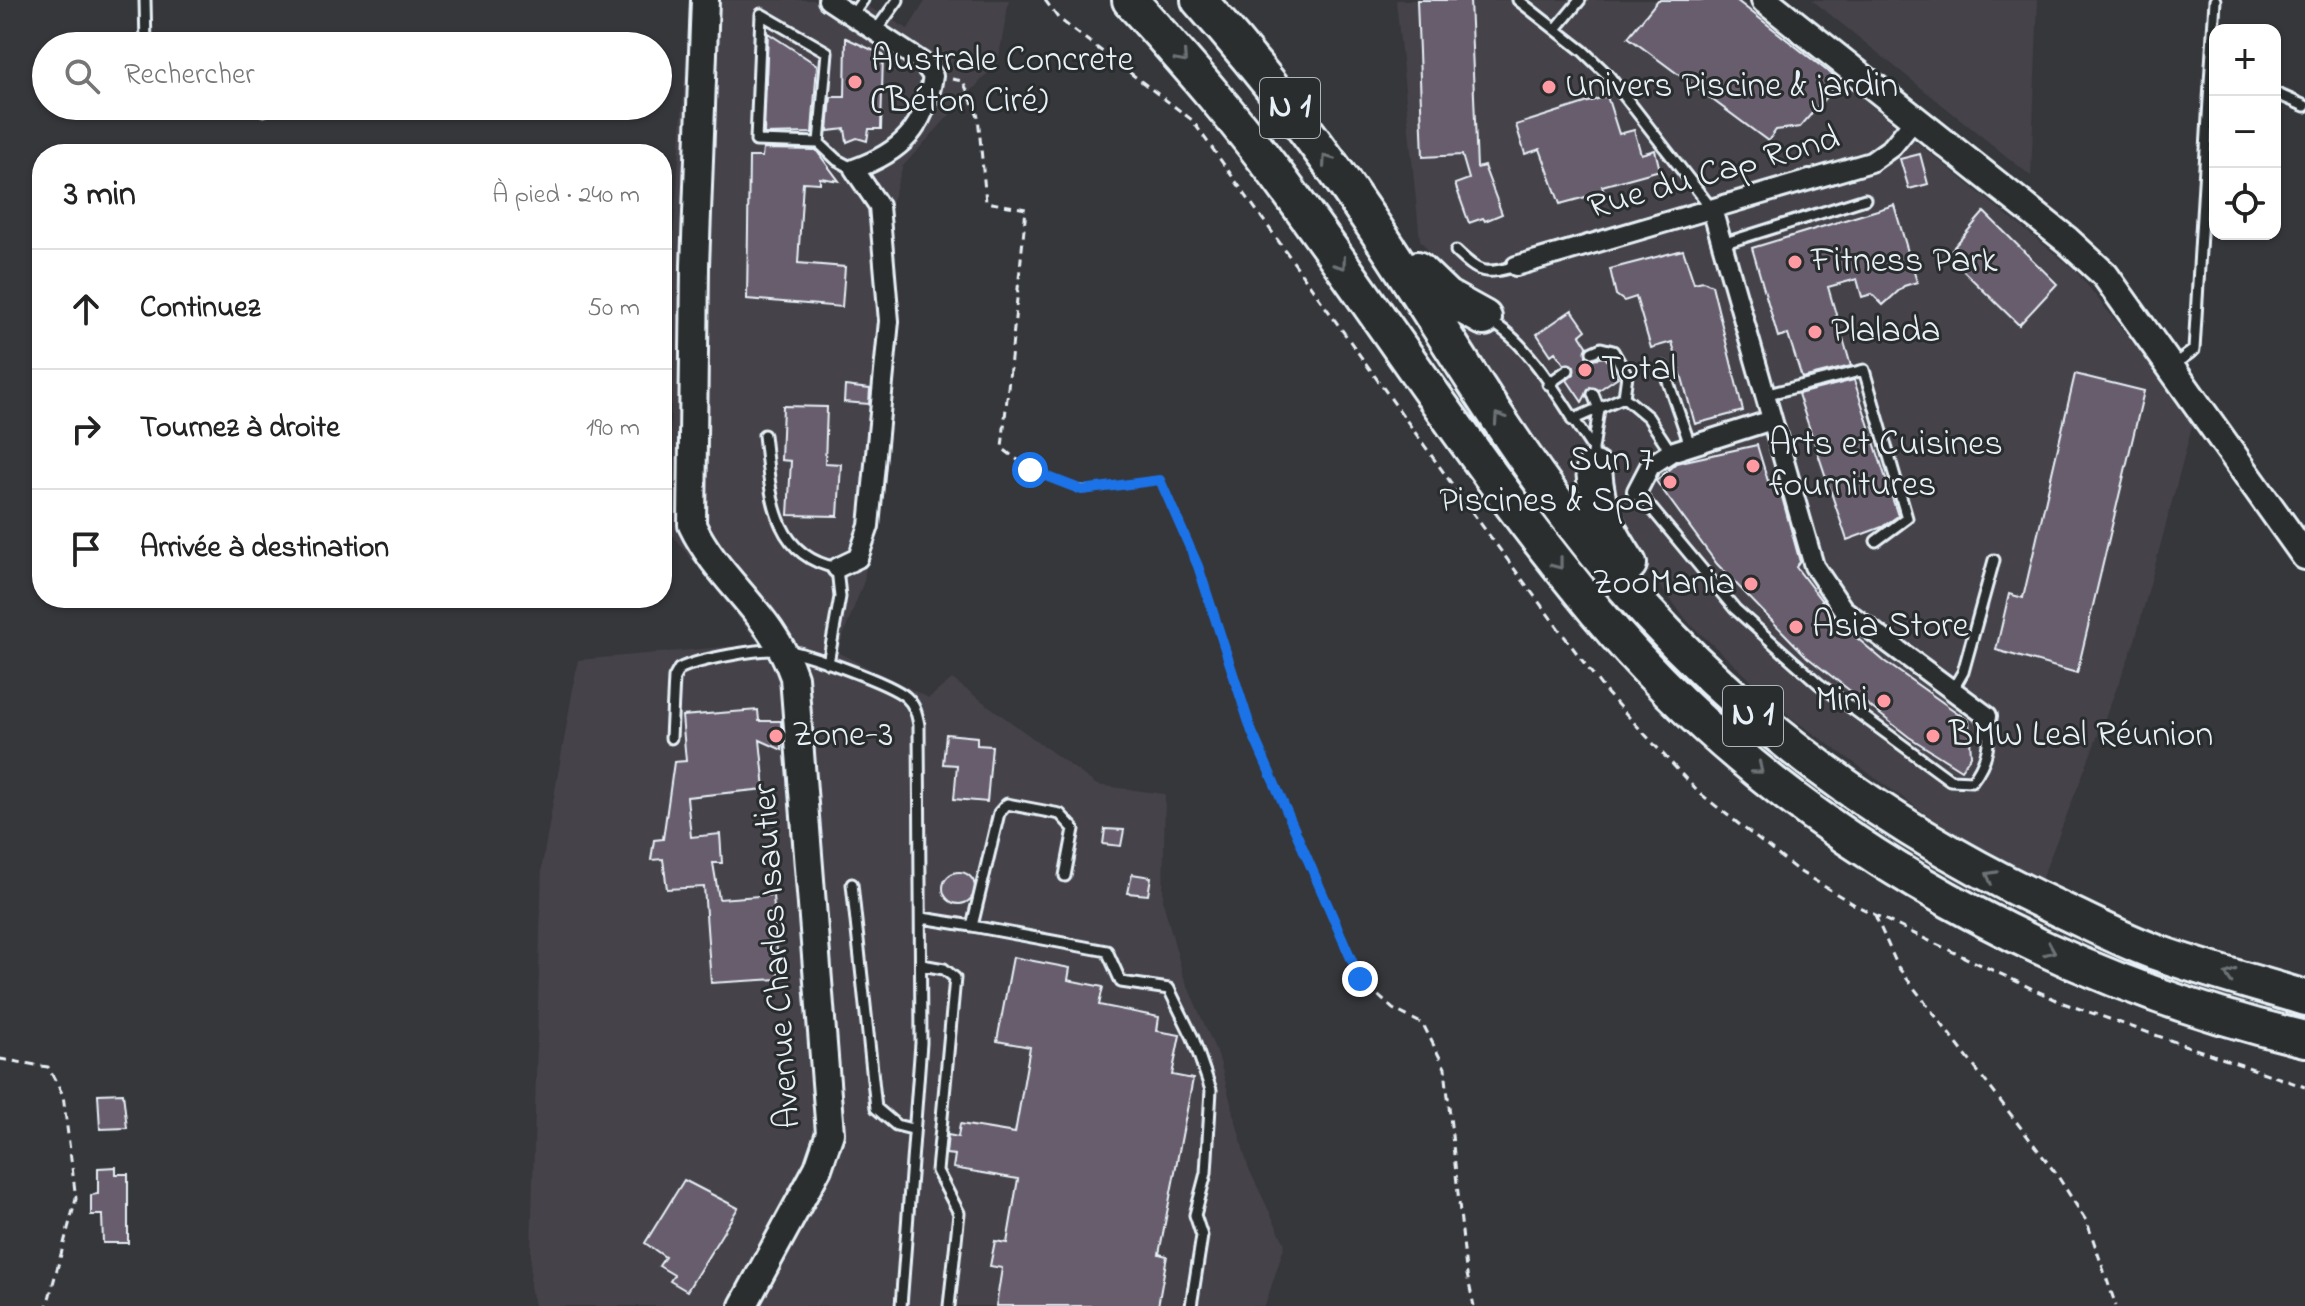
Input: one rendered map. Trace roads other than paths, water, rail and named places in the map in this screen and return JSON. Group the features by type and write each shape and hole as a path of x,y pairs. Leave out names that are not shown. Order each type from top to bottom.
{"highway":[{"name":"N 1","path":"1130,0 1192,69 1288,189 1511,501 1589,603 1650,670 1719,735 1828,823 1967,909 2091,967 2239,1023 2305,1039"},
{"name":"N 1","path":"1199,0 1296,116 1372,223 1569,520 1656,622 1725,692 1798,754 1995,879 2155,952 2305,998"},
{"path":"1372,223 1446,297 1484,318"},
{"path":"1594,459 1596,502 1606,529 1637,577 1679,624 1800,736 1935,843"}],"street":[{"name":"Avenue Charles Isautier","path":"705,0 695,266 692,525 701,545 771,627 794,677 830,1133 818,1168 743,1306"},
{"path":"828,0 858,7 877,29 922,62 933,76 929,101 911,132 888,157 854,169 879,206 889,321 869,526 858,558 837,568"},
{"path":"1765,0 2105,275 2305,556"},
{"name":"Rue du Cap Rond","path":"1516,266 1871,162 1892,147 1915,119"},
{"path":"1712,209 1814,566 1843,609 1987,716"},
{"path":"1637,491 1650,466 1671,452 1772,420"}],"lane":[{"path":"145,0 146,32"},
{"path":"877,29 898,0"},
{"path":"1518,0 1609,76 1712,209"},
{"path":"1556,29 1580,0"},
{"path":"2214,24 2215,0"},
{"path":"819,143 827,52 761,14 756,141 819,143 837,160 854,169"},
{"path":"2172,366 2194,350 2210,96"},
{"path":"2281,96 2305,106"},
{"path":"1722,244 1865,199"},
{"path":"1456,251 1473,268 1489,274 1516,266"},
{"path":"1484,318 1506,330 1548,384 1594,459"},
{"path":"1592,352 1601,348 1613,351 1627,375 1624,397"},
{"path":"1663,367 1690,445"},
{"path":"1548,384 1568,370"},
{"path":"1764,395 1864,370 1907,518 1876,541"},
{"path":"1593,394 1599,409 1594,459"},
{"path":"1572,420 1624,397"},
{"path":"1624,397 1648,417 1671,452"},
{"path":"764,435 772,501 782,527 796,551 815,564 837,568 840,597 828,663"},
{"path":"1637,491 1735,609 1819,684 1950,780 1972,781 1983,767 1991,740 1987,716"},
{"path":"1953,689 1963,672 1994,560"},
{"path":"671,738 674,678 679,669 757,652 784,650 828,663 898,691 915,709 919,725 921,1043 912,1129 901,1306"},
{"path":"972,926 999,813 1007,804 1060,814 1074,829 1065,876"},
{"path":"852,884 876,1108 896,1125 912,1129"},
{"path":"922,918 1107,951 1121,982 1169,989 1193,1038 1211,1090 1206,1173 1195,1215 1202,1236 1191,1306"},
{"path":"922,965 944,969 955,978 937,1171 959,1213 949,1306"}],"place":[{"name":"Australe Concrete (Béton Ciré)","path":"855,82"},
{"name":"Univers Piscine & jardin","path":"1549,87"},
{"name":"Fitness Park","path":"1795,262"},
{"name":"Plalada","path":"1815,332"},
{"name":"Total","path":"1585,370"},
{"name":"Arts et Cuisines fournitures","path":"1753,466"},
{"name":"Sun 7 Piscines & Spa","path":"1670,482"},
{"name":"ZooMania","path":"1751,584"},
{"name":"Asia Store","path":"1796,627"},
{"name":"Mini","path":"1884,701"},
{"name":"Zone-3","path":"776,736"},
{"name":"BMW Leal Réunion","path":"1933,736"}]}
